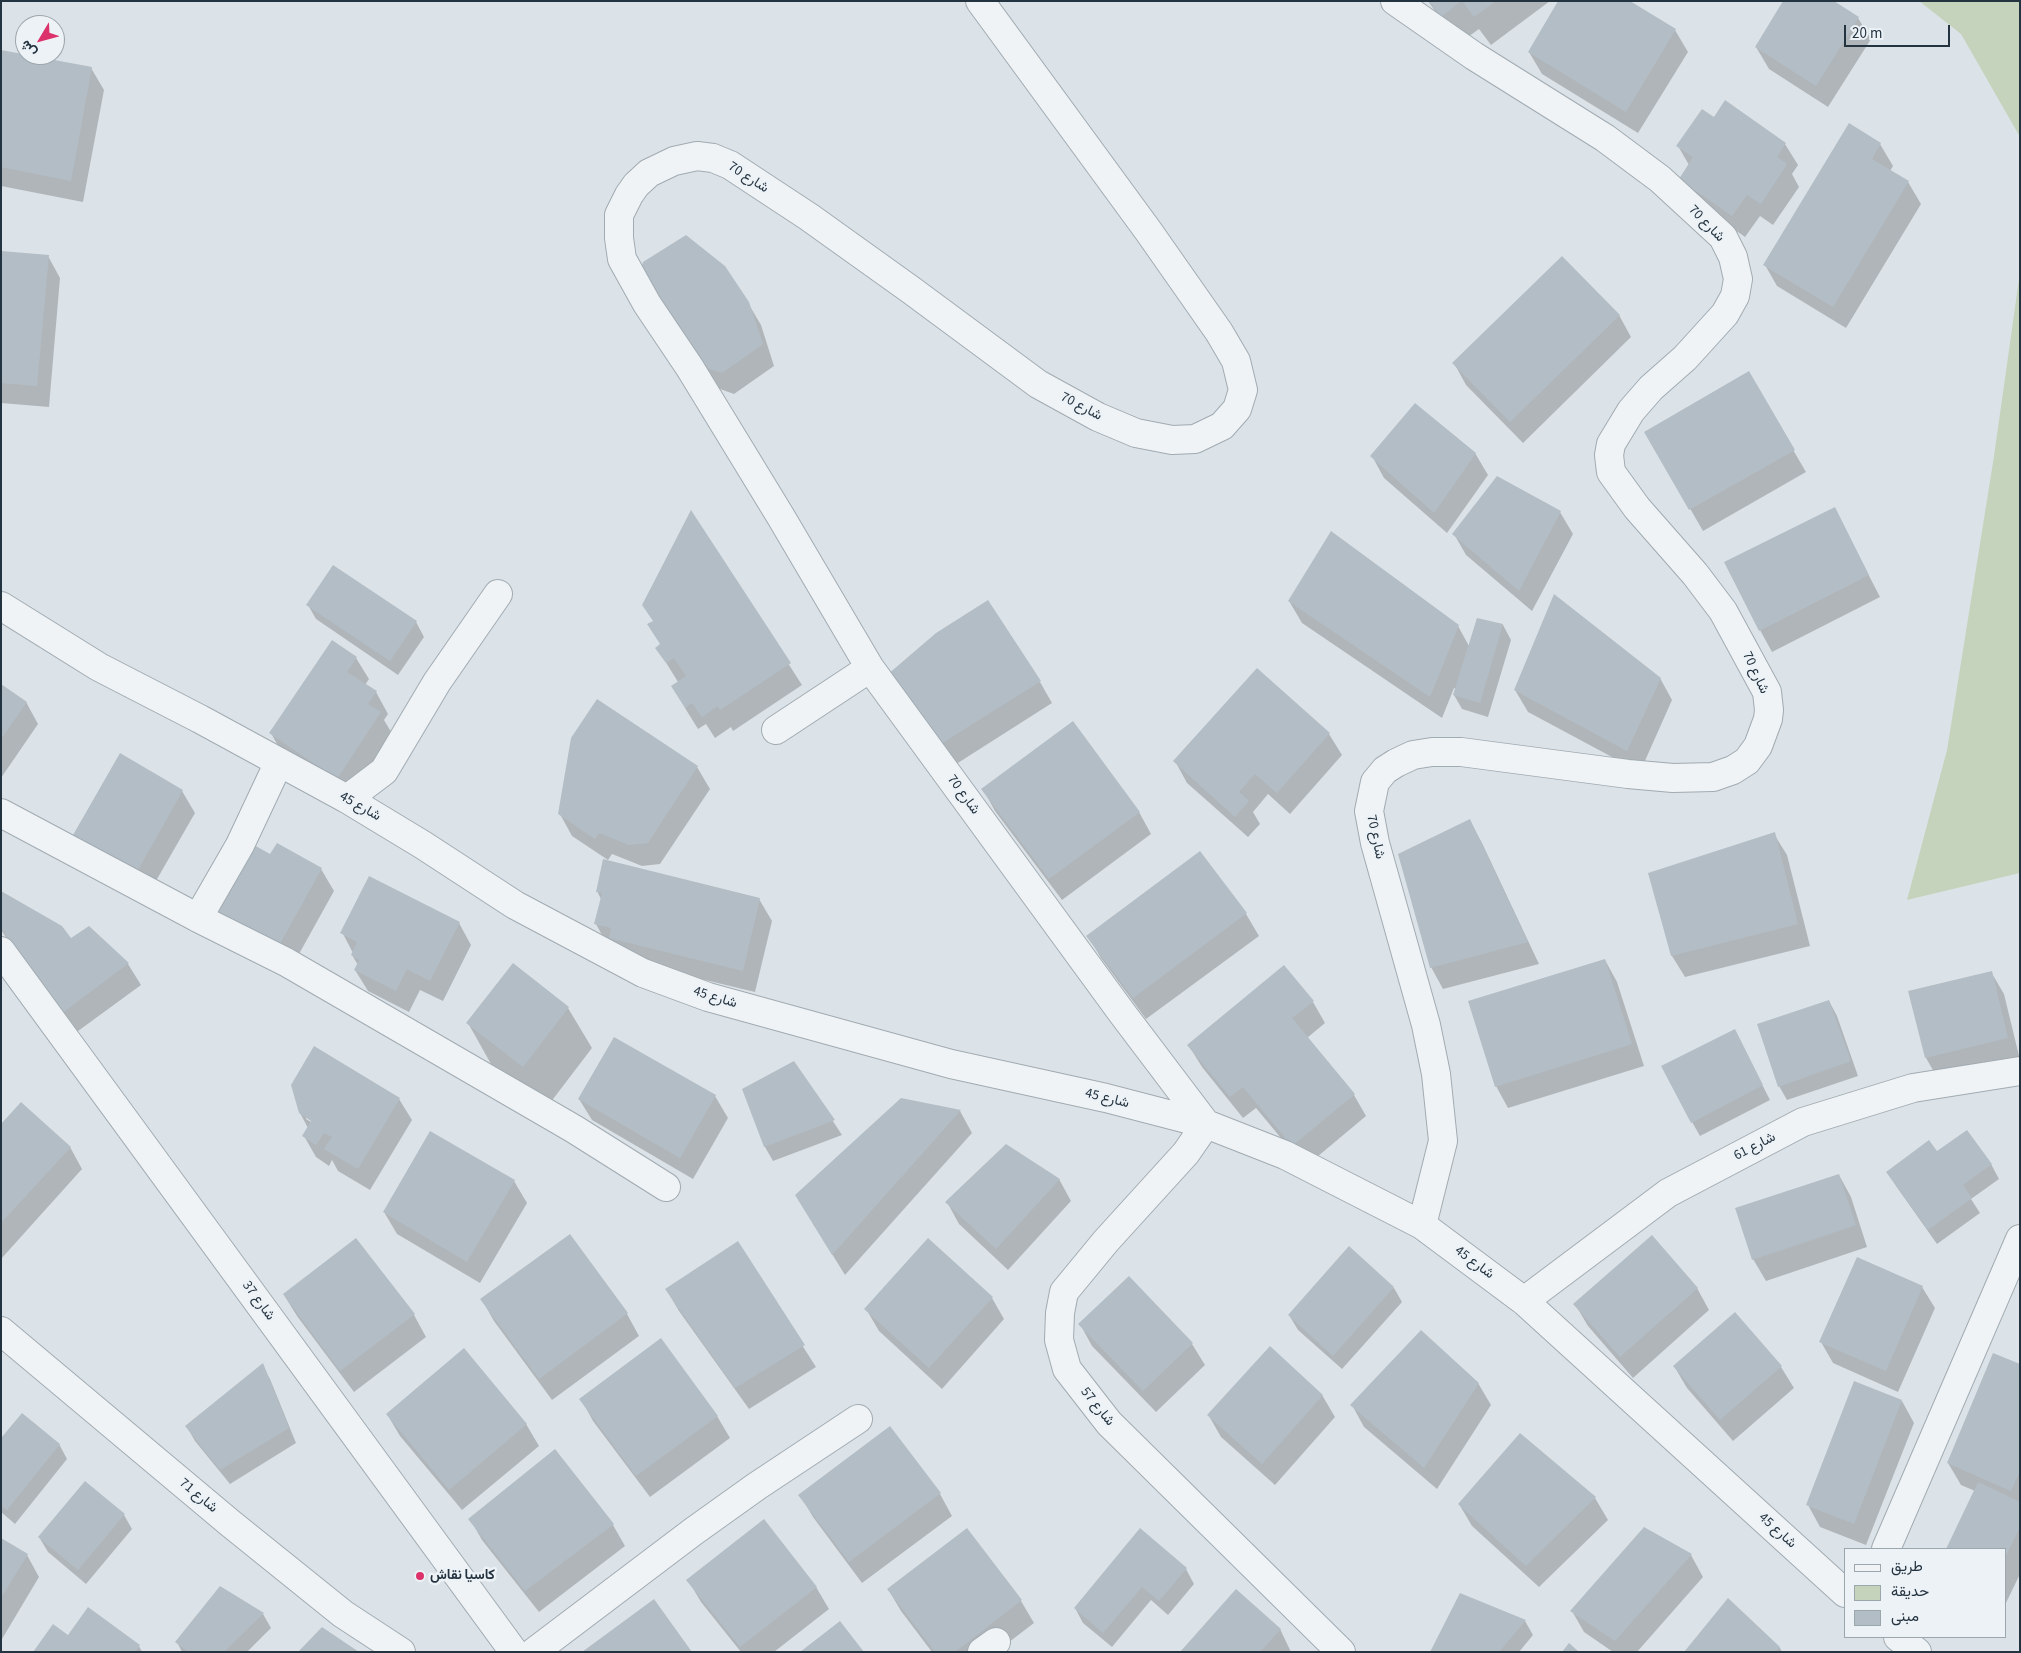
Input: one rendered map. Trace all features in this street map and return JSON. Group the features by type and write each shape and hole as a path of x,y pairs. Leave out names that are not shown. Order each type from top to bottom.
{"street":[{"name":"شارع 70","path":"980,1 1220,332 1236,361 1243,390 1240,403 1222,426 1195,439 1172,440 1136,433 1098,417 1038,384 911,290 730,165 713,158 697,156 674,161 649,173 629,195 619,215 619,238 622,259 647,304 690,368 781,517 870,668 1122,1013 1206,1124"},
{"name":"شارع 70","path":"1396,1 1474,56 1605,138 1652,173 1723,237 1733,257 1738,279 1735,296 1726,314 1685,358 1651,388 1631,411 1611,444 1609,454 1611,472 1637,508 1695,574 1723,611 1767,692 1769,710 1768,719 1758,746 1747,762 1733,770 1713,777 1674,778 1628,774 1461,752 1432,752 1413,755 1396,763 1385,770 1375,782 1369,811 1375,843 1426,1024 1436,1074 1443,1141 1422,1225"},
{"path":"347,799 384,771 437,682 498,594"},
{"name":"شارع 45","path":"1,606 99,667 347,799 423,844 515,905 643,973 708,997 951,1064 1106,1098 1206,1124 1285,1155 1422,1225 1524,1301 1844,1592"},
{"path":"776,730 870,668"},
{"path":"198,918 240,845 280,762"},
{"path":"1,813 198,918 286,962 574,1129 666,1186"},
{"name":"شارع 37","path":"1,950 514,1652"},
{"name":"شارع 61","path":"1524,1301 1668,1192 1803,1122 1914,1088 2020,1071"},
{"name":"شارع 57","path":"1206,1124 1186,1153 1106,1241 1064,1292 1060,1313 1059,1340 1066,1369 1109,1423 1341,1652"},
{"path":"1886,1548 2020,1239"},
{"name":"شارع 71","path":"1,1331 230,1523 343,1614 401,1652"},
{"path":"534,1652 756,1486 858,1419"},
{"path":"1899,1638 1917,1652"}],"green space":[{"path":"1919,1 2020,1 2020,137 1961,34"},
{"path":"2020,272 2020,873 1907,900 1947,750 1994,456"}],"building":[{"path":"1429,1 1461,1 1441,17"},
{"path":"1462,1 1496,1 1474,17"},
{"path":"1558,1 1630,1 1676,29 1626,112 1528,52"},
{"path":"1783,1 1834,1 1859,17 1816,86 1755,47"},
{"path":"1,50 15,53 15,65 65,65 65,62 92,67 71,181 1,167"},
{"path":"1725,100 1786,143 1777,157 1787,164 1761,204 1747,195 1732,216 1679,179 1693,157 1676,146 1702,109 1714,117"},
{"path":"1849,123 1881,143 1872,159 1909,181 1833,307 1763,265"},
{"path":"686,235 725,266 749,302 763,344 722,373 692,363 638,280 643,262"},
{"path":"1,251 49,255 37,386 1,383"},
{"path":"1562,256 1620,315 1510,422 1452,363"},
{"path":"1749,371 1795,450 1689,510 1644,432"},
{"path":"1415,403 1476,453 1434,513 1370,456"},
{"path":"1497,476 1561,511 1519,591 1452,534"},
{"path":"1835,507 1869,575 1759,631 1724,562"},
{"path":"691,510 791,663 720,710 718,706 702,717 692,703 685,708 671,686 686,676 674,658 666,663 655,648 660,644 647,624 653,621 642,605"},
{"path":"1331,531 1459,625 1430,697 1288,601"},
{"path":"333,565 417,621 390,661 306,605"},
{"path":"1554,594 1661,678 1627,751 1514,690"},
{"path":"988,600 1041,681 936,747 887,675 936,633"},
{"path":"1477,618 1503,624 1480,703 1453,695"},
{"path":"332,640 357,657 347,672 377,691 368,704 381,712 337,779 269,733"},
{"path":"1257,668 1330,733 1277,793 1255,774 1239,792 1249,801 1235,817 1173,761"},
{"path":"1,684 27,702 1,739"},
{"path":"597,699 698,766 648,843 629,845 599,833 595,839 558,814 571,738"},
{"path":"1073,721 1140,812 1049,879 981,789"},
{"path":"120,753 183,790 137,872 73,835"},
{"path":"1470,819 1528,942 1430,968 1398,854"},
{"path":"1775,832 1798,924 1671,956 1648,873"},
{"path":"277,843 322,868 276,951 214,916 254,845 270,854"},
{"path":"1200,851 1247,913 1133,998 1086,936"},
{"path":"603,859 760,898 743,971 609,938 611,928 594,924 602,893 596,892"},
{"path":"369,876 460,922 430,981 407,969 396,991 354,970 359,960 351,955 357,942 340,933"},
{"path":"1,891 62,926 71,938 89,926 129,963 61,1014 1,928"},
{"path":"1605,959 1632,1044 1495,1087 1468,1001"},
{"path":"513,963 569,1007 523,1067 466,1023"},
{"path":"1284,965 1314,1001 1292,1018 1355,1094 1292,1146 1243,1087 1230,1097 1187,1045"},
{"path":"1992,971 2008,1038 1925,1058 1908,991"},
{"path":"1829,1000 1851,1061 1778,1087 1757,1024"},
{"path":"1735,1029 1763,1085 1691,1123 1661,1066"},
{"path":"614,1037 716,1095 680,1158 578,1099"},
{"path":"314,1046 400,1098 358,1169 324,1149 332,1137 324,1133 316,1145 302,1136 311,1121 299,1113 291,1085"},
{"path":"794,1061 835,1120 764,1147 742,1089"},
{"path":"901,1098 961,1110 832,1255 795,1195"},
{"path":"21,1102 71,1147 1,1223 1,1124"},
{"path":"1967,1130 1992,1164 1963,1185 1972,1198 1928,1230 1886,1172 1929,1140 1937,1151"},
{"path":"430,1131 515,1180 467,1262 383,1212"},
{"path":"1006,1144 1060,1179 996,1249 945,1202"},
{"path":"1839,1174 1856,1225 1752,1260 1735,1208"},
{"path":"570,1234 628,1313 539,1379 480,1299"},
{"path":"1652,1235 1698,1288 1620,1357 1573,1304"},
{"path":"356,1238 415,1314 340,1371 283,1294"},
{"path":"928,1238 993,1297 929,1368 864,1309"},
{"path":"738,1241 805,1345 735,1388 665,1289"},
{"path":"1349,1246 1394,1287 1333,1356 1288,1315"},
{"path":"1857,1257 1923,1286 1886,1371 1819,1342"},
{"path":"1129,1276 1193,1343 1143,1391 1078,1324"},
{"path":"1735,1312 1782,1366 1720,1420 1673,1366"},
{"path":"1421,1330 1479,1383 1424,1468 1350,1405"},
{"path":"661,1338 718,1416 636,1476 579,1399"},
{"path":"1270,1346 1323,1395 1262,1464 1207,1415"},
{"path":"464,1348 527,1424 449,1490 386,1414"},
{"path":"1993,1353 2020,1364 2020,1471 2011,1491 1947,1463"},
{"path":"263,1363 289,1428 220,1470 185,1426"},
{"path":"1854,1381 1902,1400 1854,1524 1806,1505"},
{"path":"22,1413 60,1444 7,1510 1,1506 1,1438"},
{"path":"890,1426 941,1493 849,1562 798,1495"},
{"path":"1520,1433 1596,1497 1526,1566 1458,1504"},
{"path":"555,1449 614,1524 525,1591 468,1519"},
{"path":"85,1481 125,1514 78,1570 38,1537"},
{"path":"1978,1482 2020,1502 2020,1527 2006,1556 2006,1548 1946,1548"},
{"path":"764,1519 817,1587 740,1647 686,1580"},
{"path":"1644,1527 1692,1554 1615,1641 1570,1611"},
{"path":"967,1528 1022,1600 955,1652 935,1652 887,1589"},
{"path":"1140,1528 1187,1568 1159,1601 1142,1587 1103,1633 1074,1608"},
{"path":"1,1538 28,1554 1,1598"},
{"path":"220,1586 264,1613 224,1652 189,1652 175,1642"},
{"path":"1236,1589 1281,1629 1260,1652 1180,1652"},
{"path":"1460,1593 1526,1620 1499,1652 1430,1652"},
{"path":"1728,1598 1780,1647 1775,1652 1684,1652"},
{"path":"654,1599 692,1652 582,1652"},
{"path":"88,1607 140,1645 135,1652 33,1652 53,1624 68,1635"},
{"path":"840,1621 864,1652 800,1652"},
{"path":"322,1627 359,1652 298,1652"},
{"path":"1569,1643 1579,1652 1562,1652"}],"place":[{"name":"كاسيا نقاش","path":"420,1576"}]}
